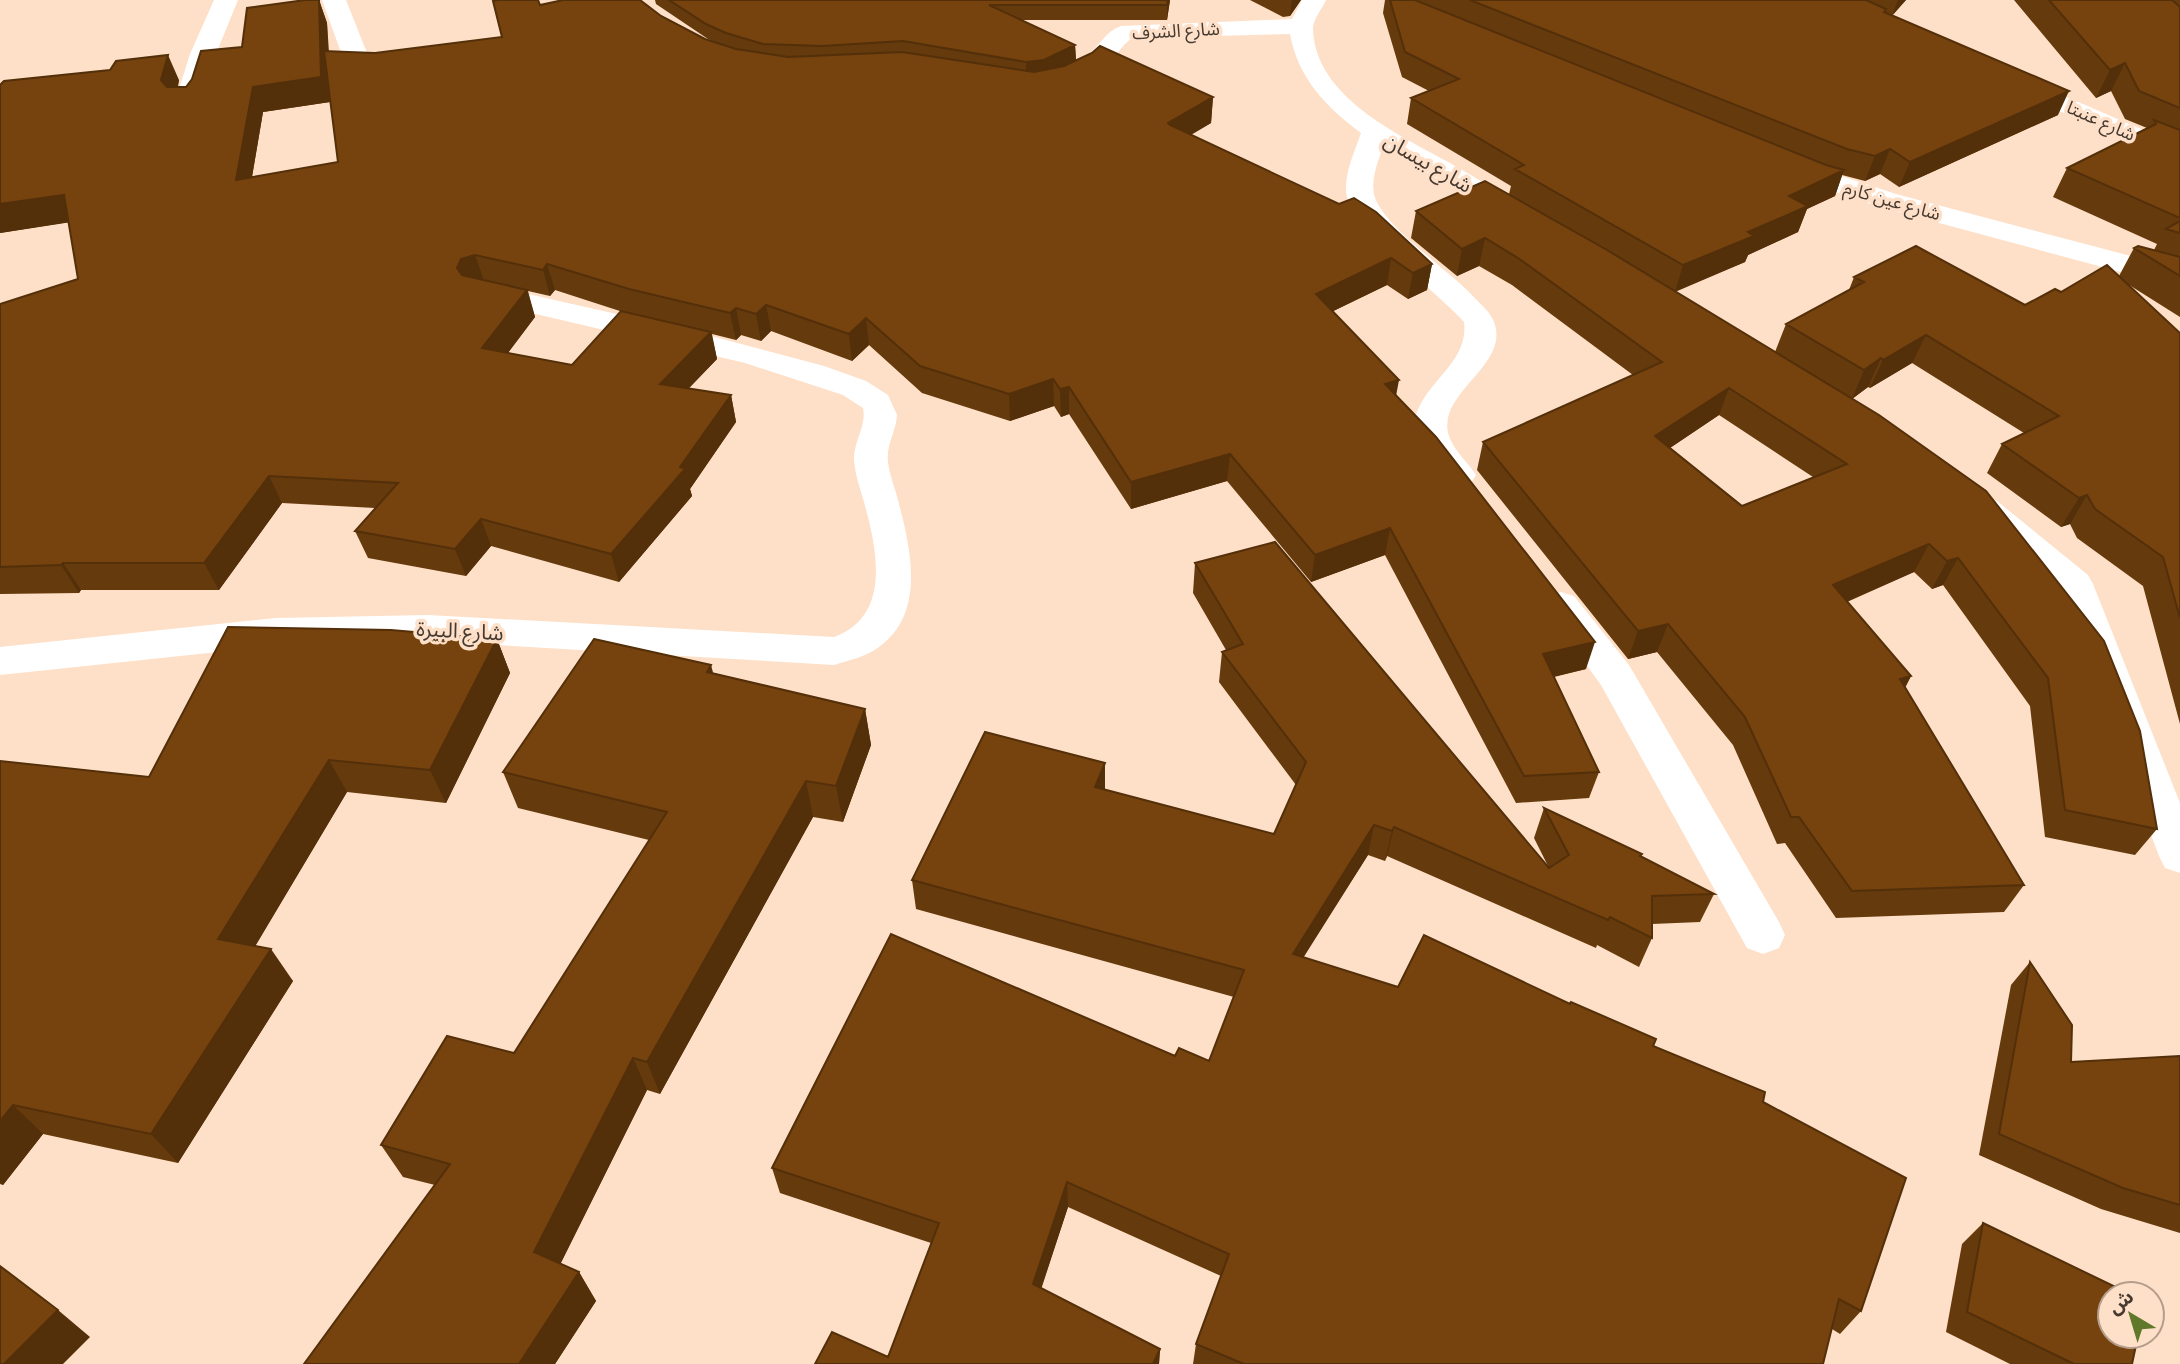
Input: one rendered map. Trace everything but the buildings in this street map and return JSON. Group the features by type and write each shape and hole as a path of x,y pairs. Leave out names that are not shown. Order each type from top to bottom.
{"street":[{"path":"188,104 203,54 226,0"},
{"path":"334,0 356,58"},
{"name":"شارع الشرف","path":"1044,87 1096,61 1121,34 1130,31 1307,13"},
{"name":"شارع بيسان","path":"1307,13 1310,64 1346,109 1375,132 1541,228"},
{"name":"شارع عنبتا","path":"1992,72 2180,156"},
{"path":"1375,132 1367,156 1360,196 1368,213 1407,252 1448,286 1479,321 1481,338 1474,354 1437,405 1430,428 1436,445 1478,500"},
{"name":"شارع عين كارم","path":"1763,156 1827,182 1901,205 2100,254 2180,279"},
{"name":"شارع البيرة","path":"0,661 276,632 428,628 834,652 855,647 869,637 885,617 893,596 894,576 884,510 871,462 871,448 880,429 882,414 874,400 859,389 820,375 711,345 483,293"},
{"path":"1957,489 2075,584 2180,856"},
{"path":"1538,576 1615,674 1763,935"}]}
